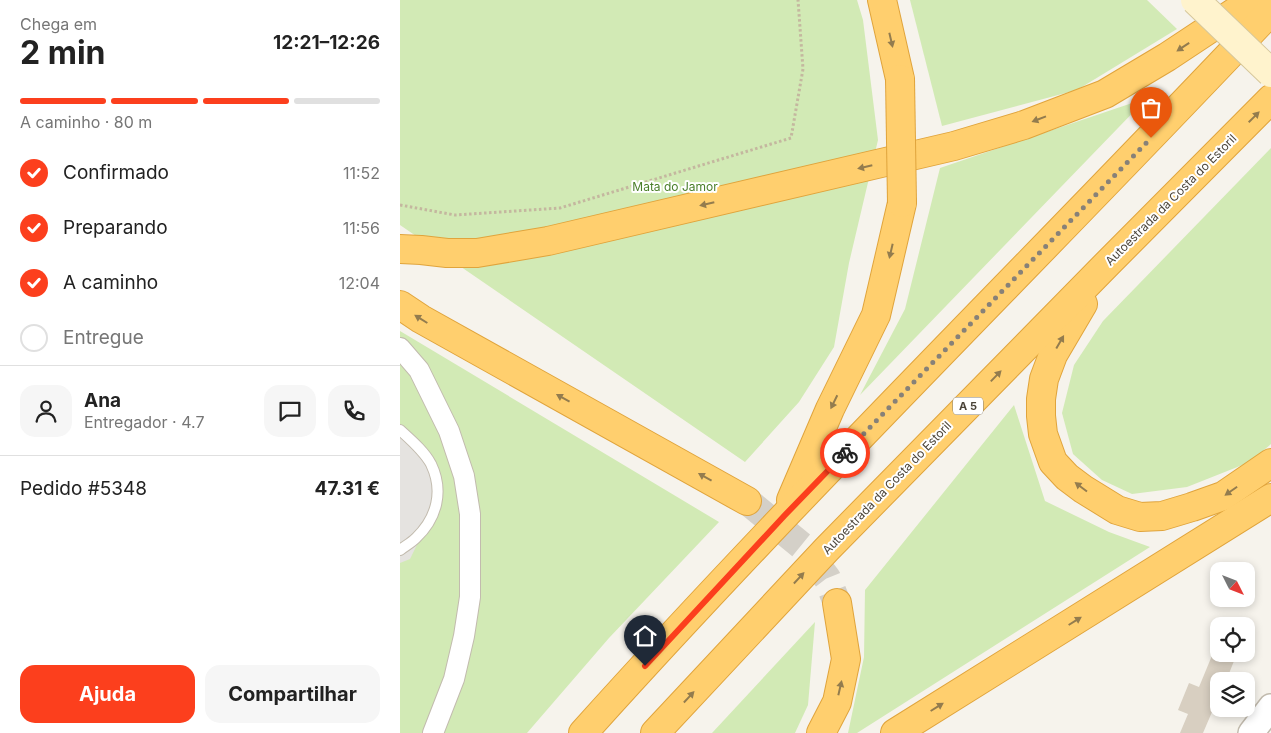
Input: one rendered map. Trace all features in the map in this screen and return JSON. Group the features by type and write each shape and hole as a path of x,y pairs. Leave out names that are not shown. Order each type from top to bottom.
{"highway":[{"path":"785,515 830,409 876,315 902,203 900,79 882,0"},
{"path":"400,249 447,253 477,253 548,241 954,146 1024,125 1105,94 1167,57 1253,0"},
{"path":"583,733 785,515 1178,110 1271,11"},
{"name":"Autoestrada da Costa do Estoril","path":"656,733 827,549 1271,99"},
{"path":"1108,263 1053,355 1044,379 1041,416 1044,434 1053,462 1067,477 1097,499 1117,510 1140,516 1162,516 1223,496 1271,463"},
{"path":"400,304 421,319 747,500"},
{"path":"896,733 1271,498"},
{"path":"821,733 836,702 846,659 837,603"}],"main road":[{"path":"1194,0 1271,73"}],"street":[{"path":"400,348 419,370 449,431 464,476 470,514 470,597 464,636 454,679 433,733"},
{"path":"1251,733 1271,707"}],"lane":[{"path":"400,430 431,464 438,494 435,508 427,526 415,539 400,550"}],"path":[{"path":"400,205 455,216 560,208 791,138 802,69 798,0"}],"green space":[{"name":"Mata do Jamor","path":"400,0 857,0 863,20 878,140 849,263 834,347 799,402 745,462 400,225"},
{"path":"910,0 1147,0 1177,29 1077,90 942,126"},
{"path":"1147,98 860,395 905,309 940,168"},
{"path":"1271,148 1271,444 1250,462 1187,487 1132,494 1102,480 1073,454 1062,413 1074,365 1103,321"},
{"path":"400,331 719,522 609,638 527,733 400,733"},
{"path":"1014,405 1045,501 1109,532 1150,547 857,733 848,733 864,657 865,590"},
{"path":"815,622 808,705 795,733 712,733"}],"shaded area":[{"path":"400,433 431,464 435,508 410,559 400,563"}],"building":[{"path":"1210,660 1210,662 1234,662 1230,672 1210,672 1210,717 1203,733 1180,733 1188,714 1178,710 1189,683 1199,687"}],"tunnel":[{"path":"747,501 802,546 827,578 837,603"}],"way so far":[{"path":"845,453 1151,138"}],"route":[{"path":"645,666 845,453"}]}
